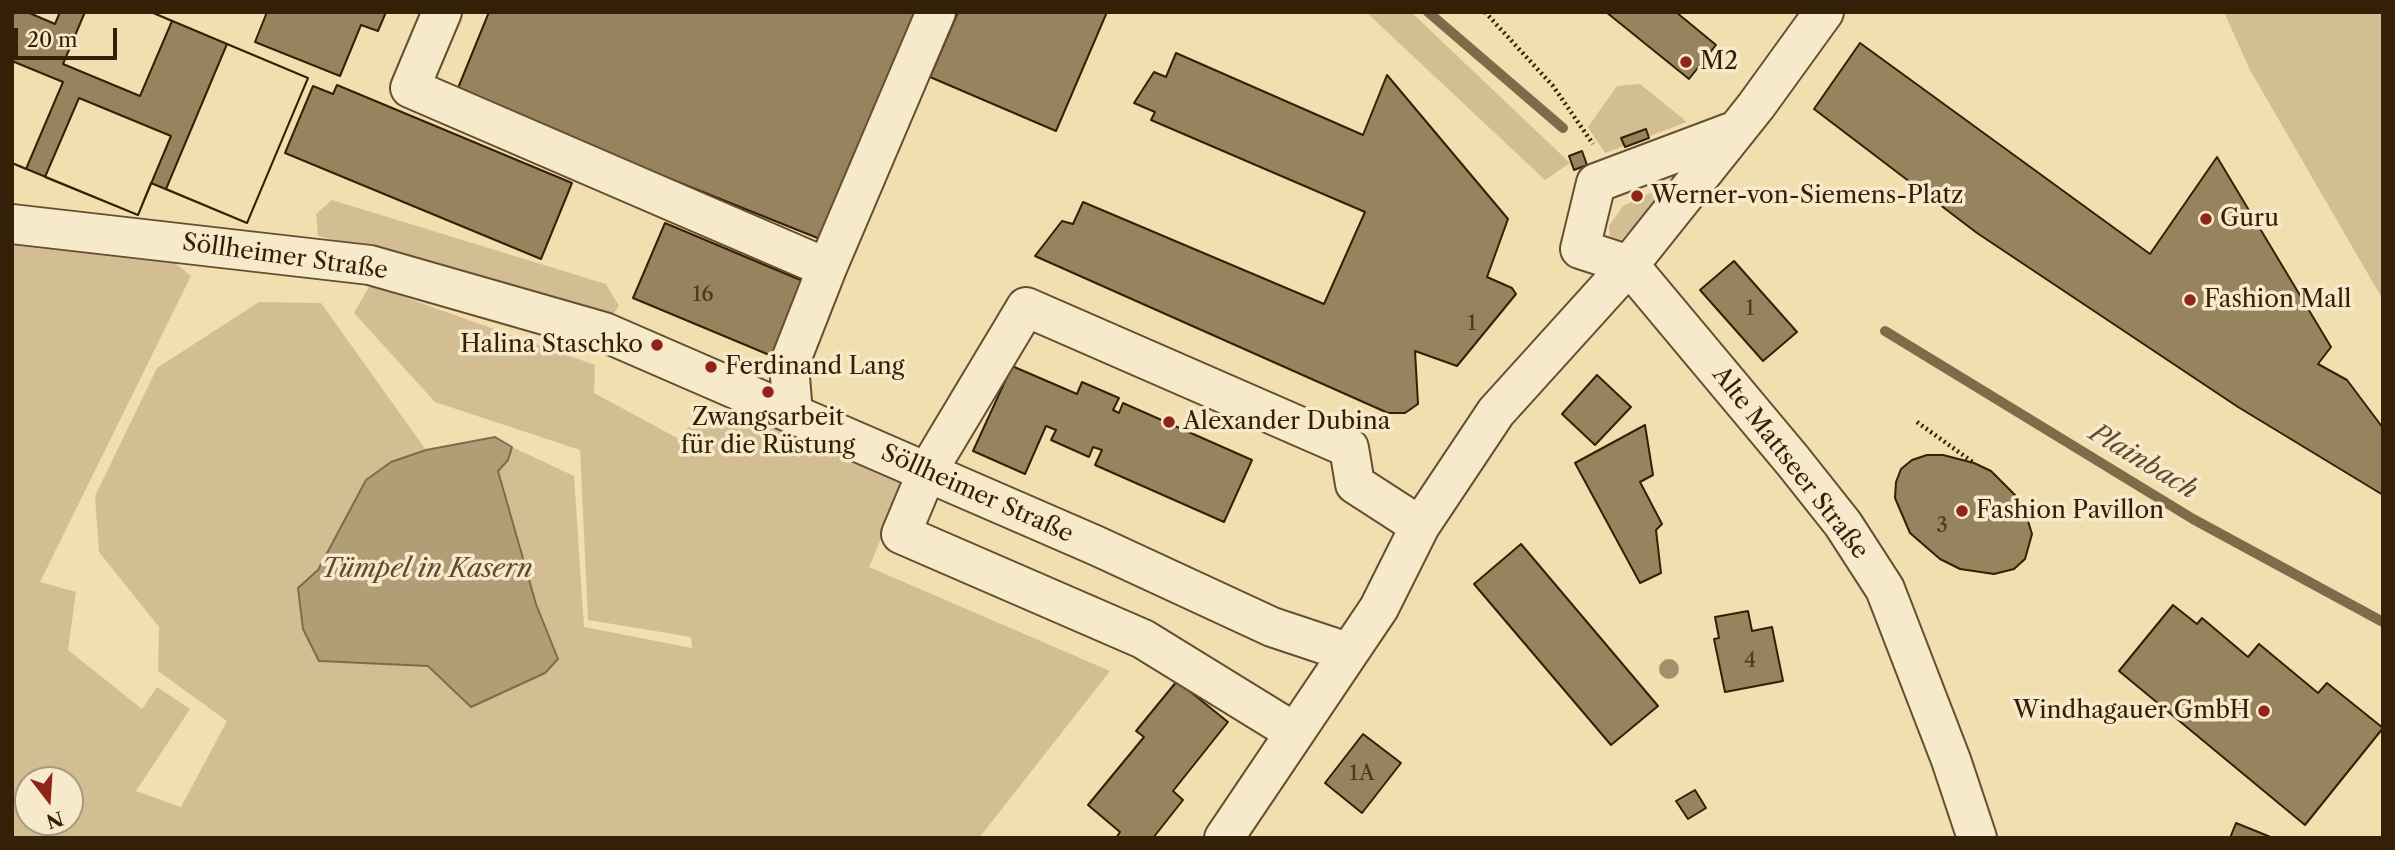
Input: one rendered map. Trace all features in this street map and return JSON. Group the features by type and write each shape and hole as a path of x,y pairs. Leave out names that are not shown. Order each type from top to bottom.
{"street":[{"path":"442,12 410,88 827,268"},
{"path":"793,414 789,365 827,268 900,133 936,12"},
{"path":"1224,838 1346,652 1379,608 1420,526 1496,412 1629,265 1738,130 1824,12"},
{"path":"1629,265 1580,249 1596,183 1738,130"},
{"name":"Söllheimer Straße","path":"12,224 370,265 604,331 1272,627 1346,652"},
{"name":"Alte Mattseer Straße","path":"1629,265 1826,503 1885,589 1942,734 1977,838"},
{"path":"1294,732 1143,639 901,534 927,472 1026,307 1349,448 1355,484 1420,526"}],"path":[{"path":"1485,12 1553,86 1605,161 1611,177"},
{"path":"1917,422 1975,463"}],"shaded area":[{"path":"1366,12 1411,12 1570,163 1545,180"},
{"path":"2224,12 2383,12 2383,300 2250,70"},
{"path":"1640,84 1687,122 1605,153 1588,127 1617,86"},
{"path":"1665,186 1671,187 1621,240 1610,236 1609,226 1623,206"},
{"path":"332,200 606,284 619,306 607,322 462,272 318,236 316,214"},
{"path":"12,243 169,258 191,276 40,582 76,592 68,650 142,709 157,687 190,709 136,791 181,807 227,721 158,671 159,627 99,552 95,496 157,368 259,302 321,303 426,450 391,462 366,480 318,570 298,588 319,661 428,666 471,707 546,673 558,659 537,604 499,471 508,460 512,447 574,476 584,627 692,648 691,637 588,620 580,450 435,402 354,313 370,285 595,365 594,393 679,439 704,407 723,414 739,412 904,485 869,567 1110,671 979,838 12,838"}],"water":[{"name":"Tümpel in Kasern","path":"495,437 512,447 508,460 498,471 536,604 558,659 545,673 471,707 428,666 319,661 303,629 298,588 318,570 366,480 391,462 426,450"}],"building":[{"path":"12,12 151,12 308,78 247,223 151,183 138,215 12,163"},
{"path":"27,12 60,12 55,24"},
{"path":"85,12 151,12 172,21 140,96 63,64"},
{"path":"267,12 386,12 378,31 361,25 340,76 255,42"},
{"path":"489,12 922,12 825,241 456,93"},
{"path":"958,12 1107,12 1056,131 930,77"},
{"name":"M2","path":"1606,12 1676,12 1716,45 1689,79"},
{"name":"Fashion Mall","path":"1860,43 2150,254 2217,157 2331,347 2318,364 2347,380 2383,428 2383,495 2238,407 1977,233 1814,109"},
{"path":"227,44 308,78 247,223 166,189"},
{"path":"1176,53 1363,135 1387,75 1508,219 1487,277 1512,288 1516,294 1457,366 1415,351 1418,404 1405,413 1388,413 1035,256 1062,221 1073,224 1083,202 1324,304 1365,212 1151,120 1155,112 1134,103 1154,72 1166,77"},
{"path":"12,61 63,82 26,169 12,163"},
{"path":"337,85 572,183 541,259 285,153 313,86 333,94"},
{"path":"79,98 171,136 138,215 45,177"},
{"path":"1646,129 1649,138 1625,147 1621,138"},
{"path":"1582,151 1587,165 1574,170 1569,156"},
{"path":"665,223 810,284 779,359 633,298"},
{"path":"1734,261 1797,332 1763,361 1700,290"},
{"path":"1012,366 1077,394 1082,382 1119,398 1113,410 1119,413 1123,403 1252,460 1224,522 1095,465 1102,450 1093,447 1089,457 1051,440 1056,430 1046,426 1025,474 973,451"},
{"path":"1597,375 1631,407 1595,445 1562,414"},
{"path":"1645,425 1653,475 1640,482 1662,524 1656,530 1661,573 1640,583 1575,463"},
{"name":"Fashion Pavillon","path":"1927,455 1943,455 1974,463 1991,471 2016,496 2024,508 2032,534 2025,559 2014,569 1994,574 1960,569 1940,559 1910,533 1895,498 1896,482 1901,469 1912,460"},
{"path":"1521,544 1658,706 1611,745 1474,584"},
{"name":"Windhagauer GmbH","path":"2173,605 2197,624 2202,618 2248,657 2259,644 2318,693 2327,683 2383,728 2305,825 2119,671"},
{"path":"1748,611 1752,631 1772,627 1783,681 1725,692 1714,639 1719,638 1715,617"},
{"path":"1177,681 1228,722 1173,791 1183,800 1153,838 1116,838 1120,832 1088,805 1144,737 1136,731"},
{"path":"1363,734 1401,763 1362,813 1325,783"},
{"path":"1695,790 1706,808 1688,819 1676,801"},
{"path":"2236,823 2273,838 2230,838"}],"waterway":[{"name":"Plainbach","path":"1428,12 1563,128"},
{"name":"Plainbach","path":"1885,331 2193,519 2383,622"}],"place":[{"name":"M2","path":"1686,62"},
{"name":"Werner-von-Siemens-Platz","path":"1637,196"},
{"name":"Guru","path":"2206,219"},
{"name":"Fashion Mall","path":"2190,300"},
{"name":"Halina Staschko","path":"657,345"},
{"name":"Ferdinand Lang","path":"711,367"},
{"name":"Zwangsarbeit für die Rüstung","path":"768,392"},
{"name":"Alexander Dubina","path":"1169,422"},
{"name":"Fashion Pavillon","path":"1962,511"},
{"name":"Windhagauer GmbH","path":"2264,711"}]}
